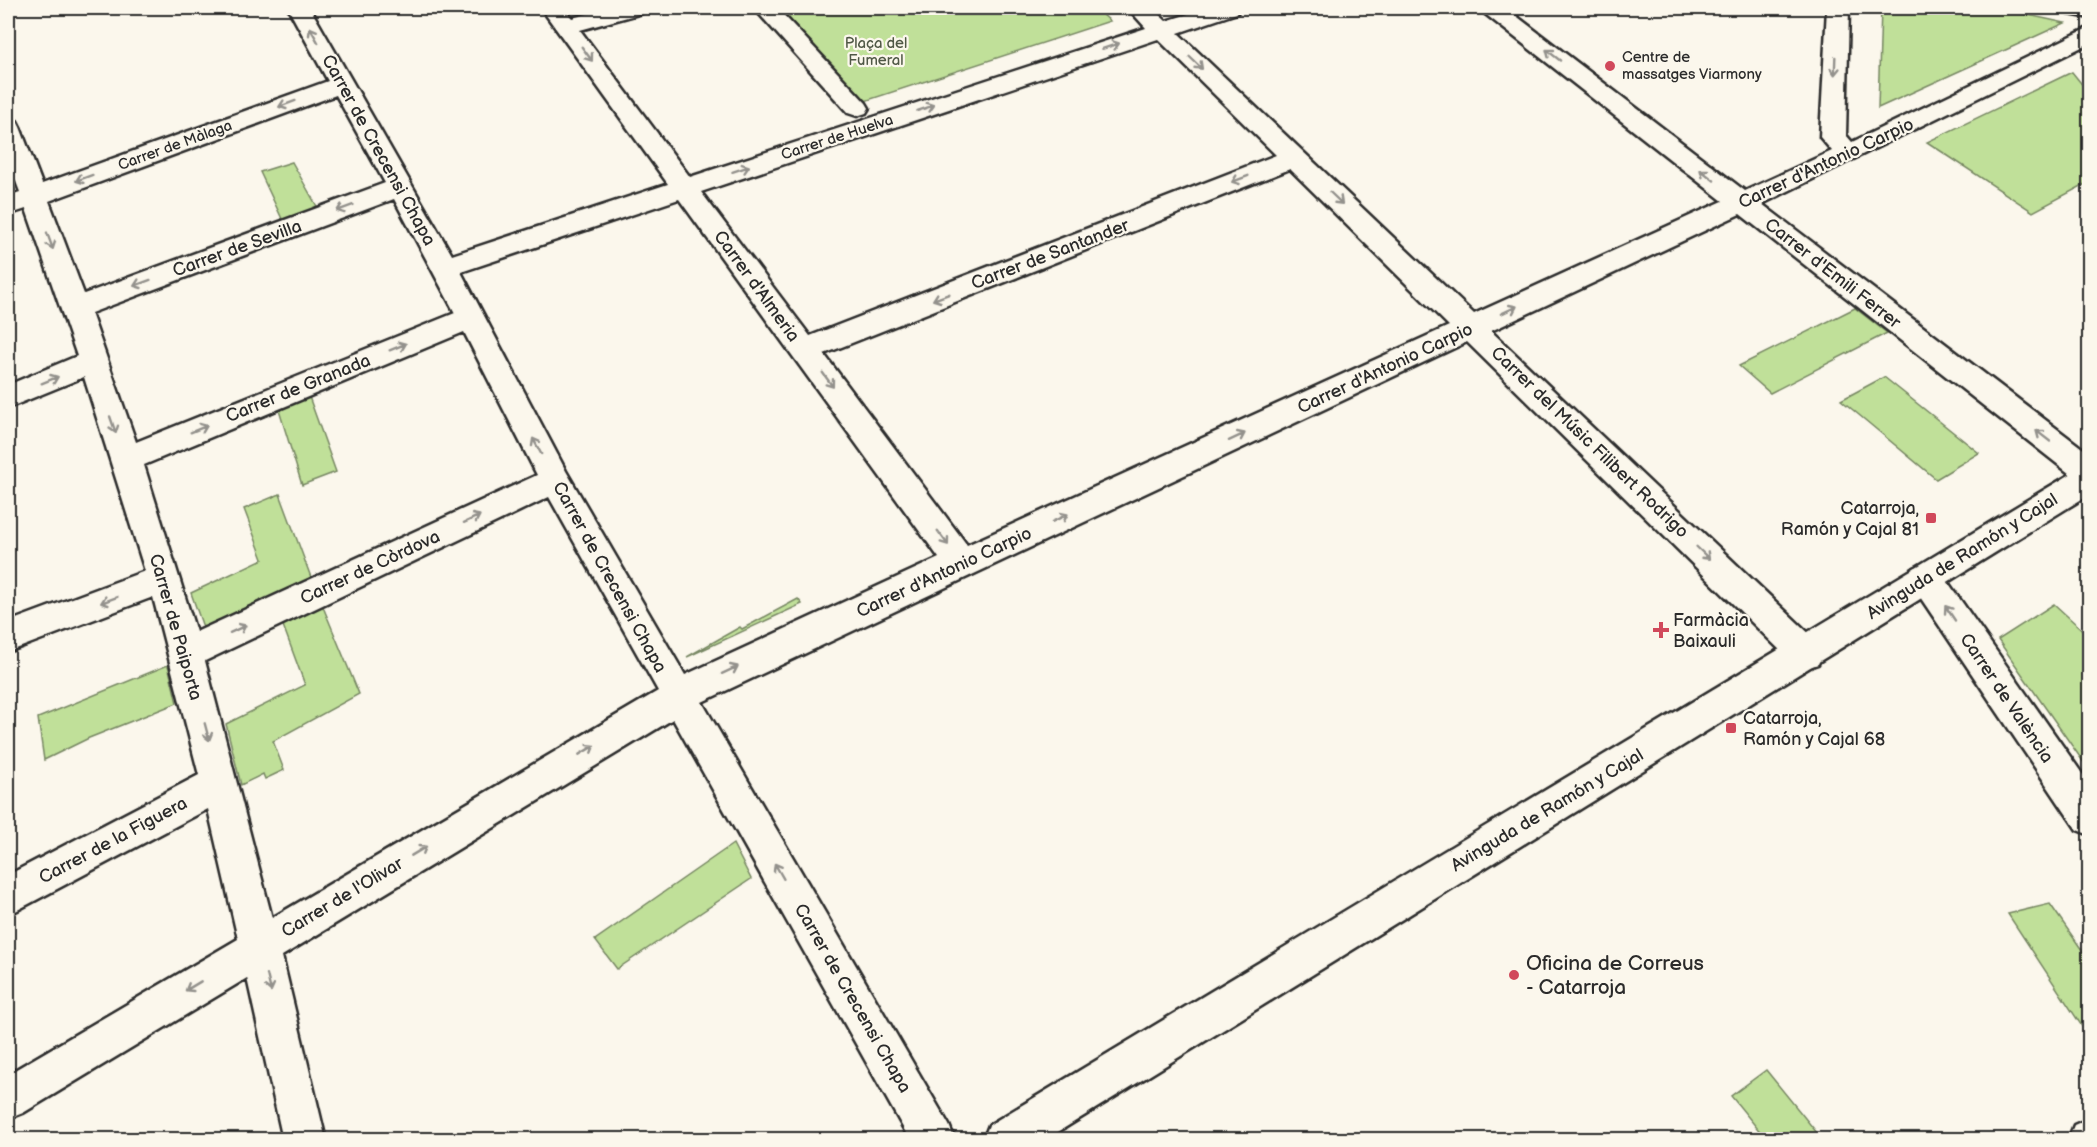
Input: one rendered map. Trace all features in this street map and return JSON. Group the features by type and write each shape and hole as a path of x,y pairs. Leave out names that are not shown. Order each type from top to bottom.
{"street":[{"name":"Carrer de Crecensi Chapa","path":"299,8 445,267 555,480 934,1140"},
{"path":"560,17 634,8"},
{"path":"765,8 856,108"},
{"name":"Carrer del Músic Filibert Rodrigo","path":"1139,8 1472,327 1806,653"},
{"name":"Carrer de Huelva","path":"445,267 1229,8"},
{"name":"Carrer d'Emili Ferrer","path":"1492,8 2090,472"},
{"path":"1838,8 1833,137 1848,154"},
{"path":"2072,8 2090,11"},
{"name":"Carrer d'Almeria","path":"560,17 962,564"},
{"name":"Carrer d'Antonio Carpio","path":"678,696 1848,154 2090,34"},
{"name":"Carrer de Màlaga","path":"21,201 342,84"},
{"name":"Carrer de Paiporta","path":"8,127 21,201 74,308 125,459 185,654 261,945 305,1140"},
{"name":"Carrer de Santander","path":"805,350 1294,158"},
{"name":"Carrer de Sevilla","path":"74,308 400,188"},
{"name":"Carrer de Granada","path":"125,459 470,318"},
{"path":"8,397 92,362"},
{"name":"Avinguda de Ramón y Cajal","path":"1004,1140 2090,478"},
{"name":"Carrer de Còrdova","path":"185,654 555,480"},
{"name":"Carrer de València","path":"1926,578 2090,818"},
{"path":"8,637 163,579"},
{"name":"Carrer de l'Olivar","path":"8,1098 678,696"},
{"name":"Carrer de la Figuera","path":"8,896 219,784"}],"green space":[{"name":"Plaça del Fumeral","path":"780,8 1095,8 1110,21 862,102"},
{"path":"1881,8 1996,8 2065,23 1878,108"},
{"path":"2072,72 2089,93 2089,182 2033,212 1927,142"},
{"path":"292,162 319,210 284,223 260,172"},
{"path":"1855,308 1887,333 1770,393 1739,366"},
{"path":"1884,377 1979,453 1936,479 1841,400"},
{"path":"308,394 336,472 302,485 278,407"},
{"path":"280,494 312,580 204,630 191,593 263,559 244,509"},
{"path":"798,599 802,604 687,657 740,627 742,629"},
{"path":"321,602 359,694 273,741 284,770 265,779 263,774 241,785 226,724 305,685 281,620"},
{"path":"2054,604 2089,636 2089,770 1998,640"},
{"path":"168,665 177,703 89,738 44,760 38,718"},
{"path":"733,844 751,879 617,969 595,940"},
{"path":"2050,904 2089,960 2089,1037 2008,914"},
{"path":"1766,1070 1822,1139 1766,1139 1731,1096"}],"place":[{"name":"Centre de massatges Viarmony","path":"1610,66"},
{"name":"Catarroja, Ramón y Cajal 81","path":"1931,518"},
{"name":"Farmàcia Baixauli","path":"1661,630"},
{"name":"Catarroja, Ramón y Cajal 68","path":"1731,728"},
{"name":"Oficina de Correus - Catarroja","path":"1514,975"}]}
